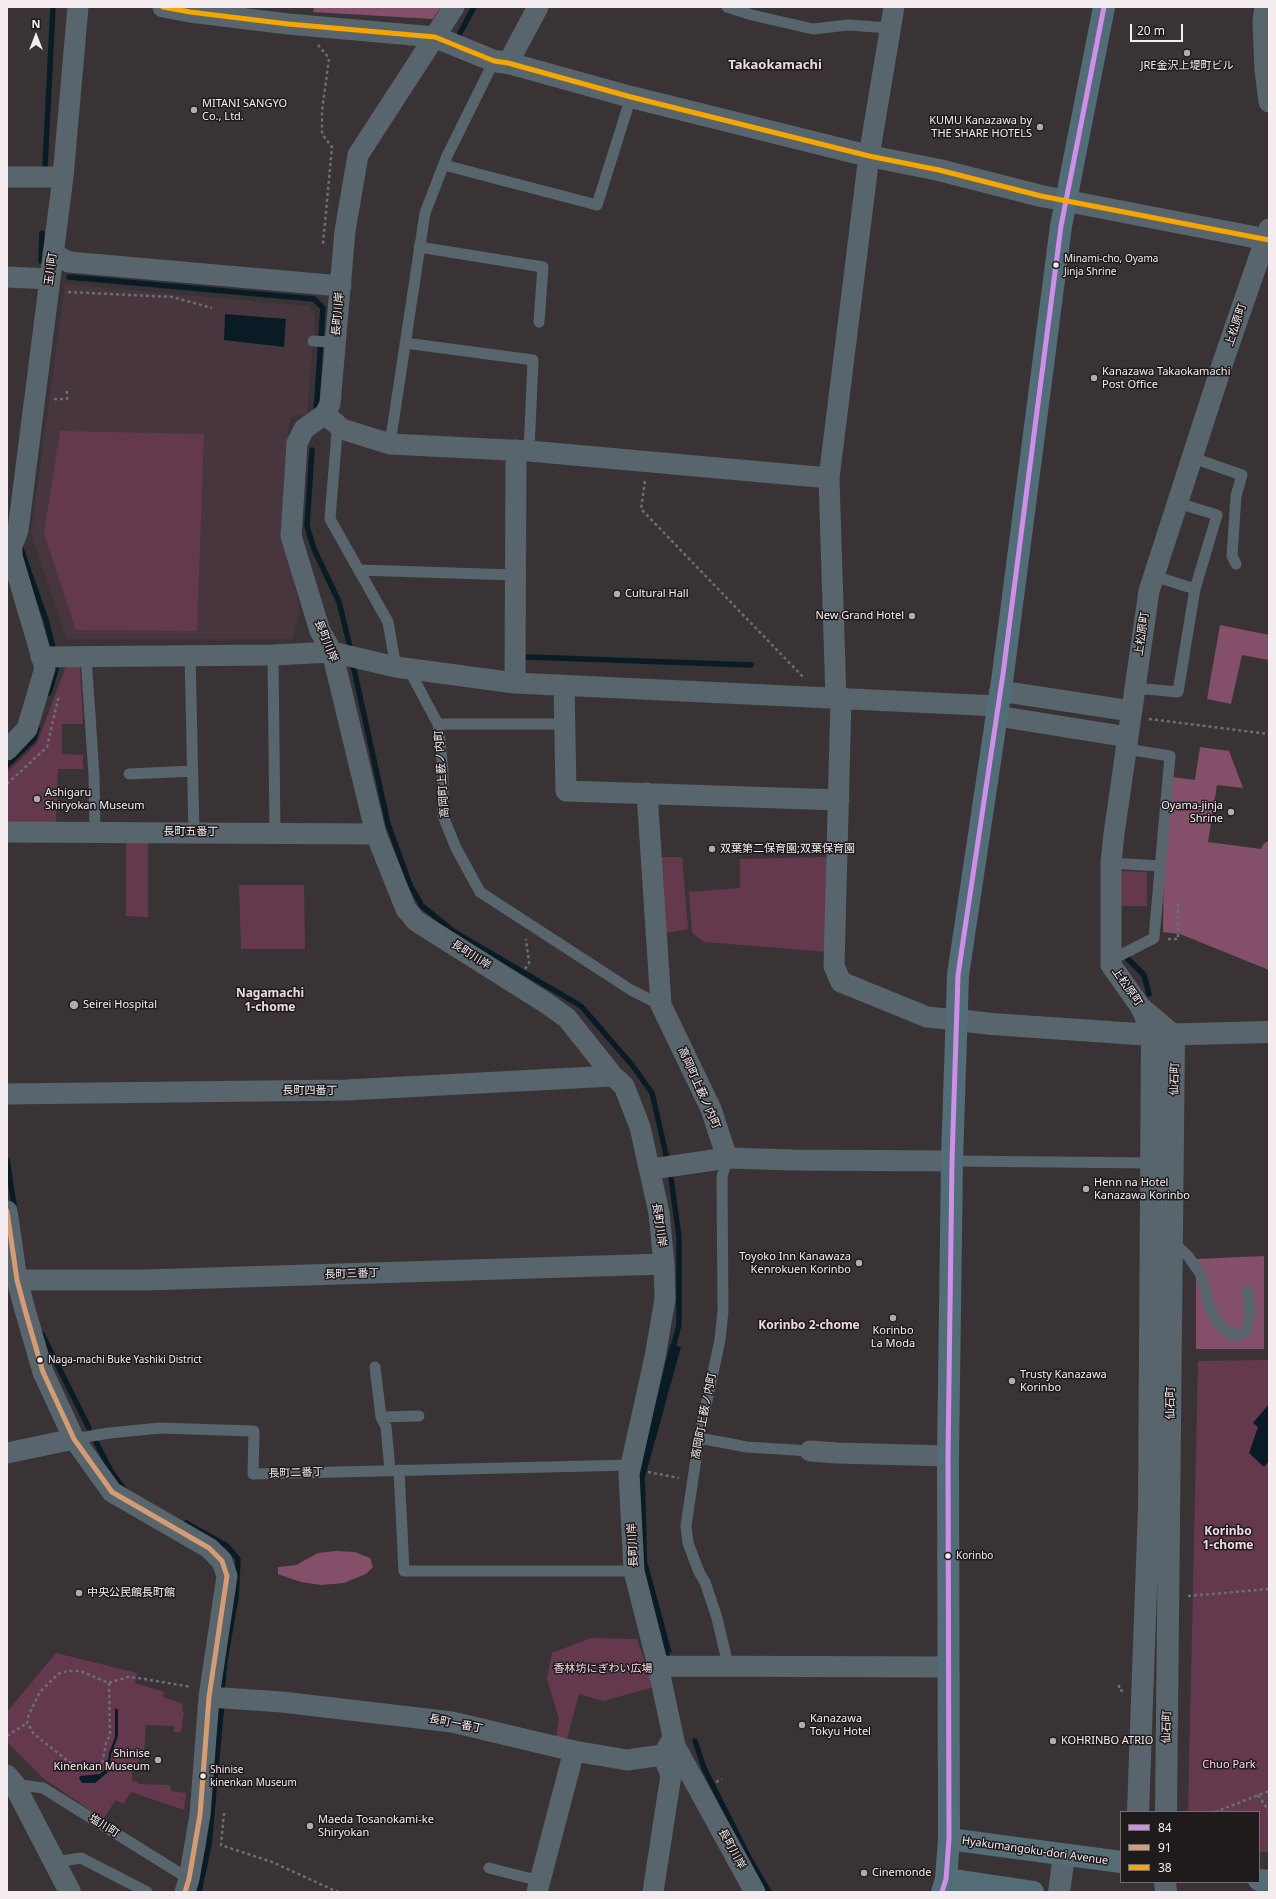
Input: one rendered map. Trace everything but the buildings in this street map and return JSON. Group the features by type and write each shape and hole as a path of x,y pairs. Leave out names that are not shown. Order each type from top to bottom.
{"highway":[{"name":"Hyakumangoku-dori Avenue","path":"944,1886 949,1839 948,1456 952,1161 958,975 998,704 1065,200 1104,7"}],"main road":[{"name":"Hyakumangoku-dori Avenue","path":"949,1839 1120,1862"},
{"name":"Hyakumangoku-dori Avenue","path":"944,1886 1033,1892"}],"street":[{"name":"玉川町","path":"11,548 58,286 53,254 63,177 78,7"},
{"path":"163,7 190,12 299,25 436,37 501,62 631,97 869,156 939,170 1065,200 1268,236"},
{"name":"長町川岸","path":"454,7 436,37 358,155 345,231 341,286 326,342 330,404 325,414 304,429 297,443 291,536 320,631 332,652 376,834 406,909 416,921 546,1003 567,1018 613,1076 624,1086 655,1170 664,1264 665,1299 655,1357 630,1467 634,1572 667,1666 668,1747 675,1746 755,1892"},
{"path":"501,62 538,7"},
{"path":"894,7 869,156 829,478 838,800 834,966 841,982 927,1017 992,1024 1174,1036 1269,1032"},
{"path":"1265,7 1263,21 1265,70 1269,102"},
{"path":"7,177 63,177"},
{"name":"上松原町","path":"1152,1035 1142,1009 1111,965 1111,863 1149,591 1250,280 1268,236"},
{"path":"53,254 69,262 341,286"},
{"path":"7,277 58,286"},
{"path":"325,414 342,429 390,444 522,451 829,478"},
{"path":"515,683 515,575 522,451"},
{"path":"8,748 28,729 45,668 11,548"},
{"path":"41,657 274,655 332,652 402,668 515,683 834,699 998,704 1129,729"},
{"path":"564,685 566,790 838,800"},
{"path":"648,793 660,1005"},
{"name":"長町五番丁","path":"7,832 376,834"},
{"name":"高岡町上薮ノ内町","path":"660,1005 711,1109 727,1158"},
{"path":"1142,1009 1174,1036"},
{"name":"仙石町","path":"1152,1035 1151,1163 1161,1287 1159,1507 1166,1811"},
{"name":"仙石町","path":"1161,1287 1172,1242 1174,1036"},
{"name":"長町四番丁","path":"7,1094 347,1090 613,1076"},
{"path":"655,1170 727,1158 952,1161"},
{"path":"7,1212 12,1281 43,1372 74,1439 112,1492 210,1548 222,1561 227,1576 215,1695 200,1815 187,1885"},
{"name":"長町三番丁","path":"12,1281 152,1280 664,1264"},
{"name":"長町二番丁","path":"7,1453 74,1439"},
{"path":"810,1451 852,1454 948,1456"},
{"name":"仙石町","path":"1138,1811 1159,1507"},
{"path":"667,1666 728,1665 948,1667"},
{"name":"長町一番丁","path":"215,1695 452,1722 574,1751 626,1760 668,1747"},
{"path":"653,1892 671,1775 668,1747"},
{"path":"539,1887 574,1751"},
{"path":"11,1780 70,1892"},
{"path":"1059,1892 1064,1855"}],"lane":[{"path":"728,7 752,15 813,29 848,26 890,28"},
{"path":"390,444 425,213 444,165 501,62"},
{"path":"444,165 597,205 631,97"},
{"path":"419,247 543,267 539,322"},
{"path":"405,343 533,360 522,451"},
{"name":"高岡町上薮ノ内町","path":"325,414 337,432 330,519 388,622 402,668 438,724 443,770 443,816 456,848 480,892 631,990 660,1005"},
{"path":"1193,458 1242,475 1236,496 1232,556 1236,564"},
{"path":"1135,688 1178,692 1195,589 1217,515 1178,503"},
{"path":"359,570 515,575"},
{"path":"1154,576 1195,589"},
{"path":"190,655 194,832"},
{"path":"274,655 275,833"},
{"path":"86,656 94,775 95,832"},
{"path":"438,724 565,724"},
{"path":"1111,960 1154,938 1170,756 1129,729"},
{"path":"129,774 193,771"},
{"path":"1111,863 1160,866"},
{"name":"高岡町上薮ノ内町","path":"727,1158 722,1177 723,1311 720,1340 699,1438 686,1526 688,1543 699,1572 705,1582 717,1618 728,1665"},
{"path":"952,1161 1151,1163"},
{"path":"1172,1242 1188,1256 1200,1273 1210,1307 1218,1324 1232,1335 1237,1336 1243,1333 1247,1328 1250,1313 1248,1291"},
{"path":"375,1367 381,1417 386,1427 394,1470 404,1571 634,1572"},
{"path":"381,1417 419,1416"},
{"name":"長町二番丁","path":"74,1439 160,1428 254,1431 253,1474 394,1470 630,1467"},
{"path":"699,1438 747,1447 810,1451"},
{"name":"塩川町","path":"11,1780 43,1788 187,1885"},
{"path":"55,1862 82,1858 147,1892"},
{"path":"489,1868 539,1887"}],"path":[{"path":"299,25 329,58 322,111 322,134 332,147 326,196 324,248"},
{"path":"58,286 172,297 212,308"},
{"path":"67,388 67,399"},
{"path":"648,463 641,509 834,699"},
{"path":"1129,729 1269,734"},
{"path":"1178,902 1178,939"},
{"path":"526,934 528,963"},
{"path":"630,1467 692,1480"},
{"path":"1184,1596 1269,1589"},
{"path":"7,1736 27,1723 29,1714 40,1692 58,1674 67,1671 80,1671 109,1683 128,1677 138,1678 215,1695"},
{"path":"27,1723 34,1734 68,1760 79,1766 90,1768 102,1764 106,1743 110,1735 109,1683"},
{"path":"1218,1811 1269,1791"},
{"path":"1258,1795 1269,1811"},
{"path":"224,1813 221,1845 272,1862 338,1892"}],"shaded area":[{"path":"314,7 441,7 433,19 313,12"},
{"path":"65,284 309,306 315,315 307,414 290,417 288,434 286,542 300,612 292,639 67,639 31,534"},
{"path":"1220,625 1269,635 1269,660 1242,655 1231,704 1207,699"},
{"path":"1200,747 1229,751 1243,788 1217,785 1208,842 1261,849 1264,843 1269,841 1269,970 1180,934 1163,932 1164,853 1173,777 1195,780"},
{"path":"1264,1256 1264,1349 1196,1349 1196,1259"},
{"path":"335,1551 355,1552 370,1558 373,1567 366,1574 344,1583 321,1585 301,1582 278,1574 278,1567 296,1565 318,1553"}],"green space":[{"path":"60,431 204,434 197,631 76,630 44,533"},
{"path":"80,665 83,724 62,724 62,754 83,755 83,769 58,769 56,824 7,824 7,773 37,743 66,666"},
{"path":"148,838 148,917 126,916 126,839"},
{"path":"654,857 682,857 688,929 662,934"},
{"path":"826,857 828,952 704,942 692,933 689,892 740,888 740,859"},
{"path":"1119,871 1147,872 1147,906 1119,906"},
{"path":"239,885 304,885 305,949 241,949"},
{"name":"Chuo Park","path":"1269,1360 1269,1853 1260,1851 1260,1811 1188,1811 1198,1361"},
{"name":"香林坊にぎわい広場","path":"591,1638 637,1639 654,1687 603,1701 579,1694 567,1739 556,1738 559,1719 547,1679 552,1653"},
{"path":"56,1653 137,1673 135,1683 164,1692 163,1697 183,1704 182,1712 184,1712 181,1732 174,1732 174,1726 146,1725 144,1751 139,1751 138,1769 132,1769 132,1781 138,1782 138,1784 170,1785 171,1791 186,1793 184,1810 131,1792 123,1804 116,1800 103,1819 43,1778 7,1742 7,1712"}],"water":[{"path":"225,314 286,319 284,347 224,340"},
{"path":"670,1344 681,1347 645,1477 647,1561 672,1653 664,1649 641,1560 638,1477"},
{"path":"1269,1404 1269,1461 1264,1467 1249,1453 1258,1427 1253,1423"},
{"path":"115,1708 118,1710 118,1736 111,1755 107,1773 95,1783 82,1783 79,1778 80,1776 100,1774 107,1768 109,1753 115,1737"}],"waterway":[{"path":"45,167 53,7"},
{"path":"460,33 474,7"},
{"path":"41,261 42,233"},
{"path":"69,277 314,299 323,308 316,413"},
{"path":"312,450 307,526 314,549 339,602 350,647"},
{"path":"20,546 46,620 54,652"},
{"path":"528,657 751,665"},
{"path":"49,693 57,666 56,661"},
{"path":"353,665 388,824 410,885 422,906 453,931 581,1006 632,1065 652,1093 668,1163"},
{"path":"7,765 34,739 37,729"},
{"path":"1126,957 1144,975 1149,994"},
{"path":"7,1160 15,1211"},
{"path":"670,1171 679,1237 679,1325 672,1351"},
{"path":"42,1334 89,1428"},
{"path":"96,1442 112,1473 124,1489"},
{"path":"186,1523 227,1546 238,1559 236,1597 225,1660 222,1693"},
{"path":"664,1643 667,1654"},
{"path":"199,1892 209,1845 222,1702"},
{"path":"695,1741 704,1768 749,1858 769,1892"}],"transit line":[{"name":"38","path":"163,7 190,12 288,24 435,37 494,61 508,63 631,97 869,156 939,170 1041,196 1269,240"},
{"name":"84","path":"942,1892 946,1879 949,1839 948,1456 952,1161 958,975 1003,674 1061,226 1104,7"},
{"name":"91","path":"7,1211 17,1280 43,1372 74,1439 112,1492 209,1548 222,1561 227,1576 209,1697 200,1815 189,1879 185,1892"}],"place":[{"name":"JRE金沢上堤町ビル","path":"1187,53"},
{"name":"MITANI SANGYO Co., Ltd.","path":"194,110"},
{"name":"KUMU Kanazawa by THE SHARE HOTELS","path":"1040,127"},
{"name":"Minami-cho, Oyama Jinja Shrine","path":"1056,265"},
{"name":"Kanazawa Takaokamachi Post Office","path":"1094,378"},
{"name":"Cultural Hall","path":"617,594"},
{"name":"New Grand Hotel","path":"912,616"},
{"name":"Ashigaru Shiryokan Museum","path":"37,799"},
{"name":"Oyama-jinja Shrine","path":"1231,812"},
{"name":"双葉第二保育園;双葉保育園","path":"712,849"},
{"name":"Seirei Hospital","path":"74,1005"},
{"name":"Henn na Hotel Kanazawa Korinbo","path":"1086,1189"},
{"name":"Toyoko Inn Kanawaza Kenrokuen Korinbo","path":"859,1263"},
{"name":"Korinbo La Moda","path":"893,1318"},
{"name":"Naga-machi Buke Yashiki District","path":"40,1360"},
{"name":"Trusty Kanazawa Korinbo","path":"1012,1381"},
{"name":"Korinbo","path":"948,1556"},
{"name":"中央公民館長町館","path":"79,1593"},
{"name":"Kanazawa Tokyu Hotel","path":"802,1725"},
{"name":"KOHRINBO ATRIO","path":"1053,1741"},
{"name":"Shinise Kinenkan Museum","path":"158,1760"},
{"name":"Shinise kinenkan Museum","path":"203,1776"},
{"name":"Maeda Tosanokami-ke Shiryokan","path":"310,1826"},
{"name":"Cinemonde","path":"864,1873"}],"district":[{"name":"Takaokamachi","path":"775,65"},
{"name":"Nagamachi 1-chome","path":"270,1001"},
{"name":"Korinbo 2-chome","path":"809,1326"},
{"name":"Korinbo 1-chome","path":"1228,1539"}]}
